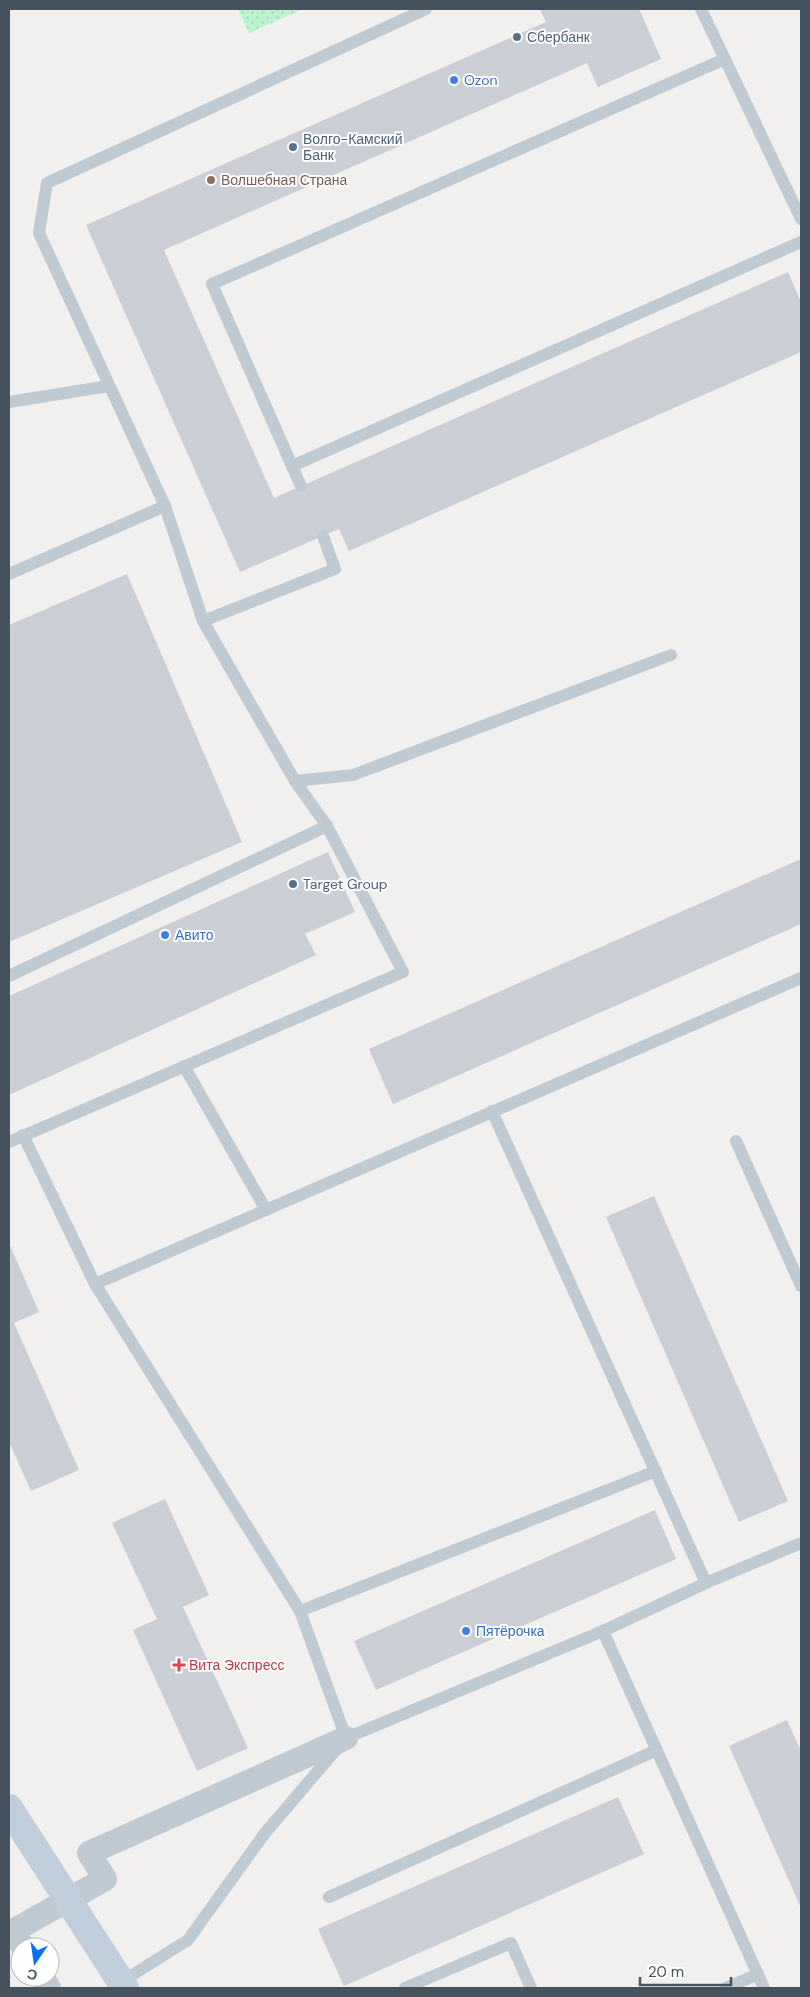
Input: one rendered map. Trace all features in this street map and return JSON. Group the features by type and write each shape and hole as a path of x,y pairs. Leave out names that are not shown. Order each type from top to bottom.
{"main road":[{"path":"9,1808 123,1985"}],"street":[{"path":"17,1937 13,1931 105,1879 89,1853 346,1738"}],"lane":[{"path":"9,1142 403,972 327,826 294,782 203,621 165,506 39,233 47,183 426,9"},
{"path":"701,9 801,219"},
{"path":"301,486 212,284 725,59"},
{"path":"292,466 801,242"},
{"path":"9,402 110,386"},
{"path":"9,574 165,506"},
{"path":"203,621 335,570 323,536"},
{"path":"294,782 354,775 671,655"},
{"path":"9,976 327,826"},
{"path":"95,1284 801,978"},
{"path":"184,1066 266,1210"},
{"path":"492,1111 706,1583"},
{"path":"23,1135 95,1284 300,1611 346,1738"},
{"path":"736,1141 801,1286"},
{"path":"300,1611 656,1471"},
{"path":"123,1985 188,1940 265,1833 346,1738 603,1631 706,1583 801,1543"},
{"path":"603,1631 764,1988"},
{"path":"329,1896 657,1750"},
{"path":"405,1988 511,1943 531,1988"},
{"path":"726,1988 758,1974"}],"green space":[{"path":"238,9 303,9 249,33"}],"building":[{"path":"540,9 639,9 661,59 598,87 587,63 164,250 274,498 788,272 801,302 801,352 349,551 339,529 240,572 86,225 546,22"},
{"path":"127,574 242,842 9,942 9,625"},
{"path":"328,852 355,912 305,934 316,955 9,1095 9,996"},
{"path":"801,859 801,924 393,1104 369,1049"},
{"path":"654,1196 788,1501 739,1522 606,1217"},
{"path":"9,1243 39,1312 14,1323 79,1470 31,1491 9,1442"},
{"path":"165,1499 209,1595 183,1607 248,1748 197,1771 133,1630 157,1619 112,1523"},
{"path":"655,1510 676,1559 376,1690 354,1641"},
{"path":"787,1720 801,1751 801,1908 729,1746"},
{"path":"618,1797 644,1854 344,1986 318,1929"}],"place":[{"name":"Сбербанк","path":"517,37"},
{"name":"Ozon","path":"454,80"},
{"name":"Волго-Камский Банк","path":"293,147"},
{"name":"Волшебная Страна","path":"211,180"},
{"name":"Target Group","path":"293,884"},
{"name":"Авито","path":"165,935"},
{"name":"Пятёрочка","path":"466,1631"},
{"name":"Вита Экспресс","path":"179,1665"}]}
